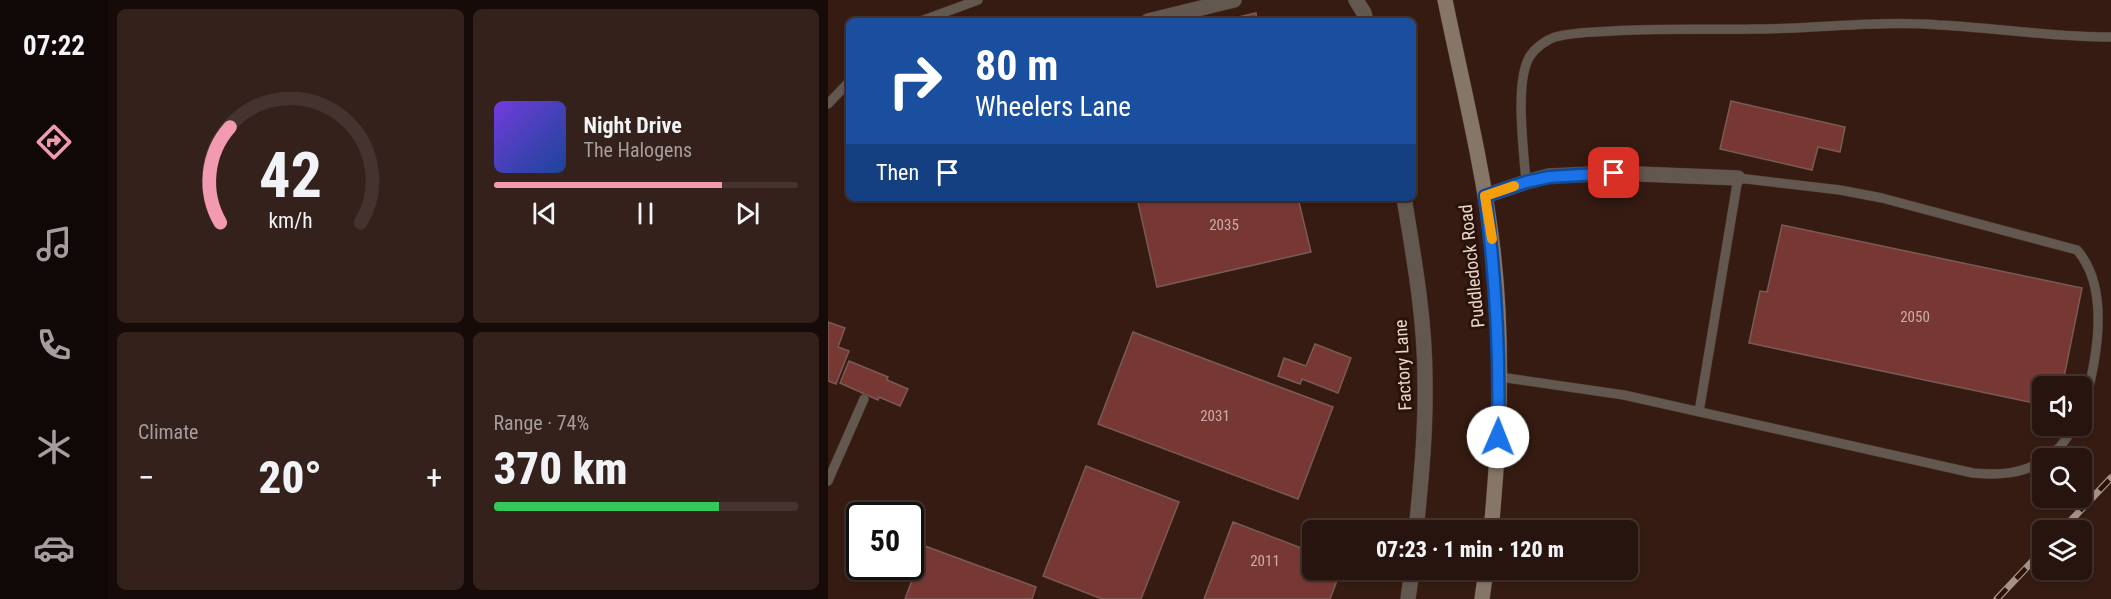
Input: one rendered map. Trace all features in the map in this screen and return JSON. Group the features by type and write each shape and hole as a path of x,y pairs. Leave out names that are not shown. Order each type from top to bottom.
{"main road":[{"name":"Puddledock Road","path":"1445,0 1485,196 1493,251 1500,377 1498,456 1492,520"},
{"path":"1482,599 1485,580"}],"street":[{"path":"1160,18 1234,0"},
{"path":"1356,0 1365,18"},
{"path":"1485,196 1549,177 1614,173 1738,178"},
{"name":"Factory Lane","path":"1404,201 1417,276 1426,378 1424,444 1417,520"},
{"path":"1408,599 1411,580"}],"lane":[{"path":"929,18 978,0"},
{"path":"1526,182 1522,117 1523,73 1530,56 1554,37 1645,29 1756,29 1880,22 2078,37 2111,37"},
{"path":"828,104 846,85"},
{"path":"1699,412 1738,178 1840,190 1882,198 2077,250 2090,260 2099,273 2105,292 2107,317 2092,378"},
{"path":"1500,377 1624,395 1972,473 2016,472 2032,465"},
{"path":"828,481 864,399"},
{"path":"2059,448 2068,436"}],"building":[{"path":"1256,13 1257,18 1234,18"},
{"path":"1731,101 1845,127 1840,152 1818,147 1812,170 1720,149"},
{"path":"1138,201 1299,201 1311,252 1157,287"},
{"path":"1782,225 2082,288 2064,376 2032,376 2032,403 1749,343 1760,291 1767,292"},
{"path":"828,322 845,328 838,347 849,351 836,384 828,381"},
{"path":"1133,332 1333,407 1298,499 1098,424"},
{"path":"1315,344 1351,358 1338,393 1302,379 1300,384 1278,376 1284,358 1306,366"},
{"path":"849,361 888,377 887,380 908,389 900,406 879,397 878,400 840,383"},
{"path":"1086,466 1179,502 1141,599 1102,599 1043,576"},
{"path":"1233,522 1302,548 1302,580 1337,580 1330,599 1204,599"},
{"path":"925,546 1036,587 1032,599 905,599 912,580 924,580"}],"railway":[{"path":"2071,520 2111,478"},
{"path":"1997,599 2032,562"}],"slow traffic":[{"path":"1492,239 1485,196 1514,186"}],"route":[{"path":"1498,437 1500,377 1498,319 1493,251 1485,196 1549,177 1614,173"}]}
